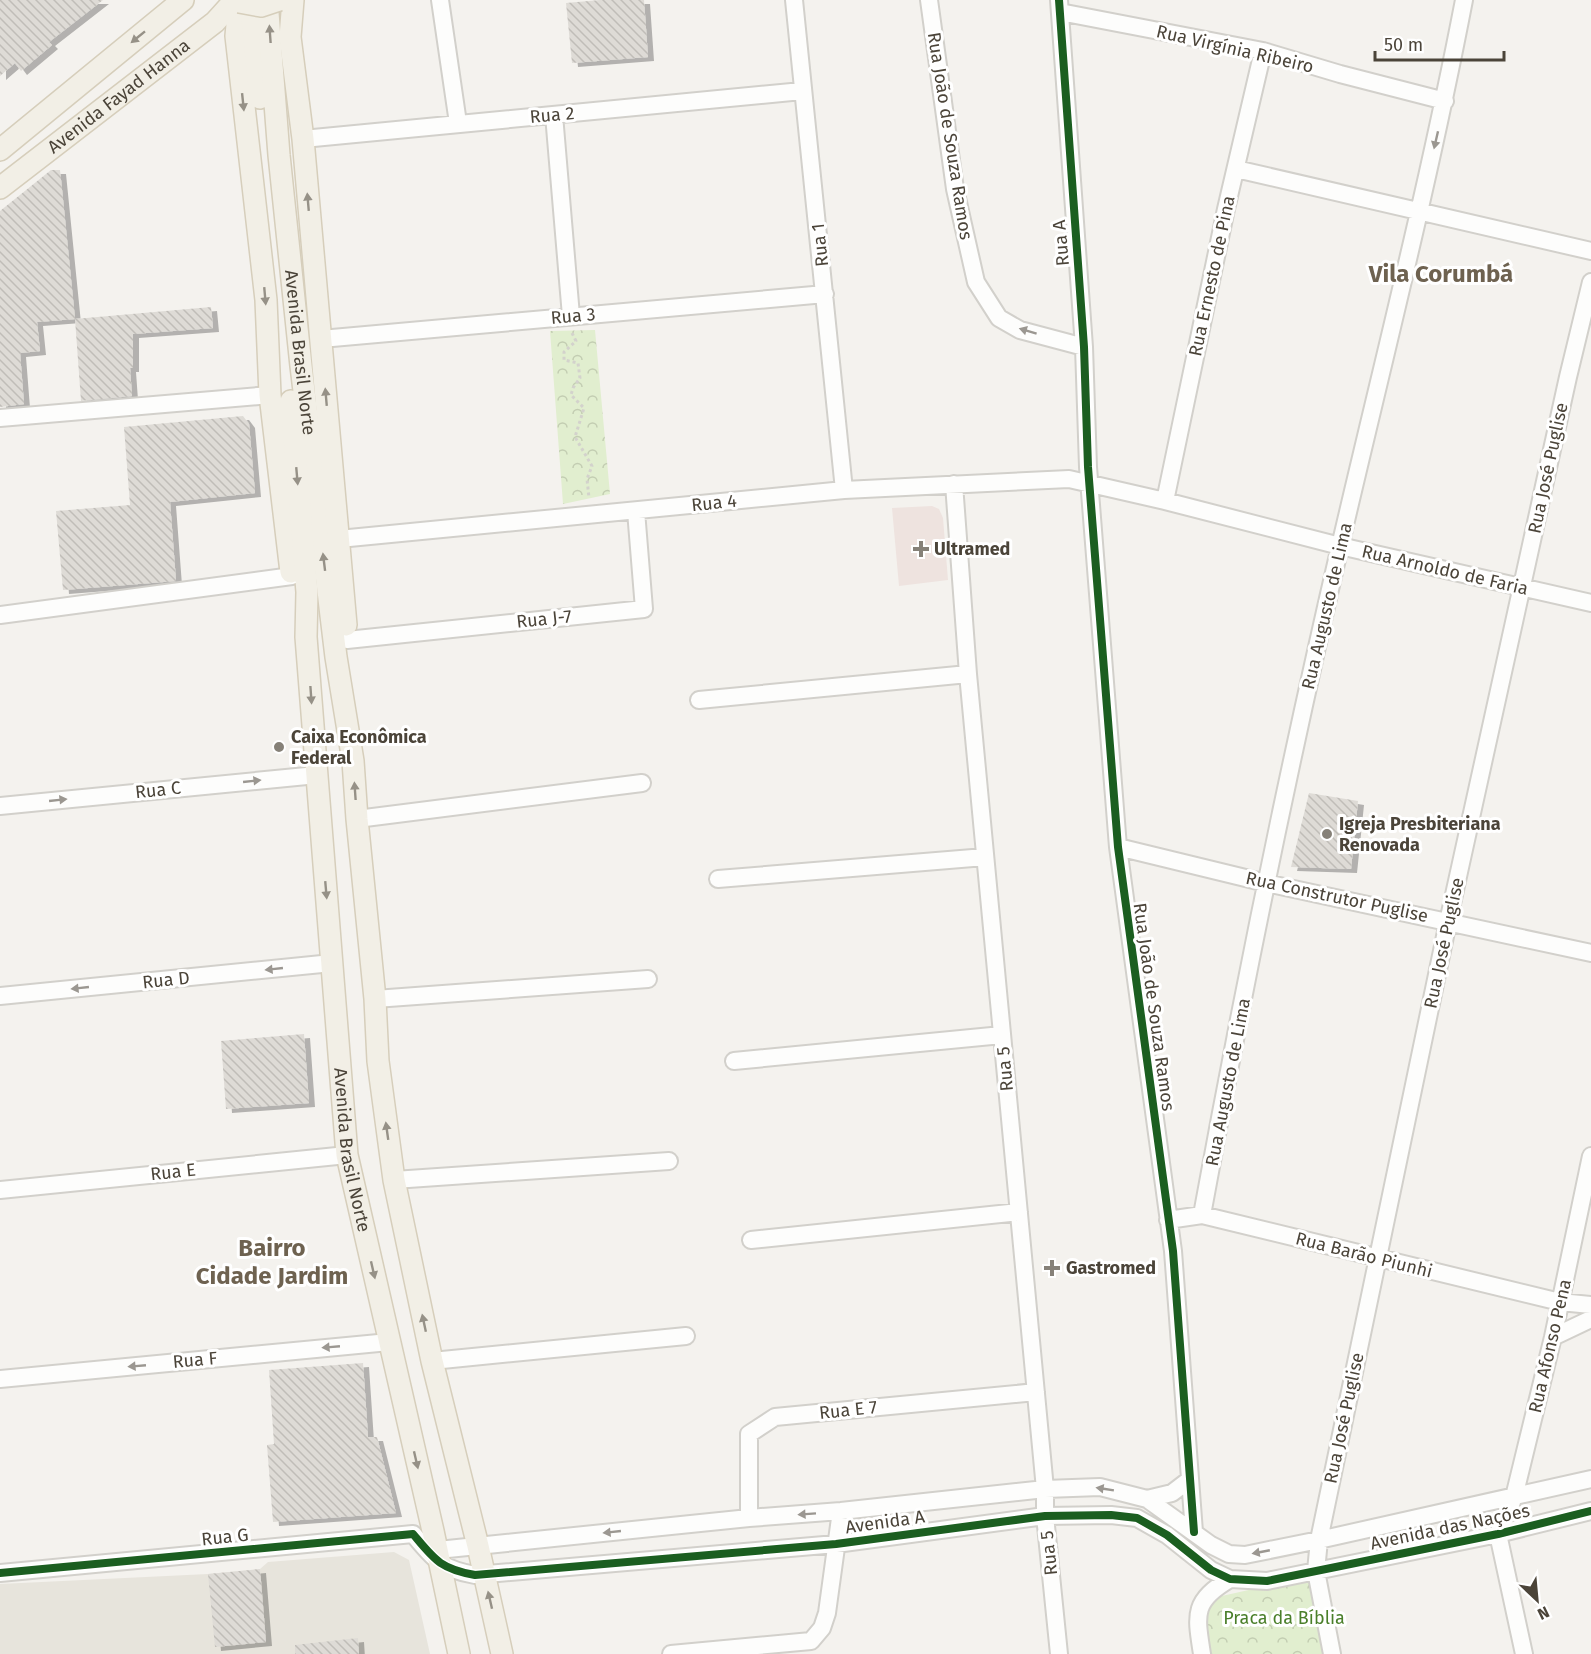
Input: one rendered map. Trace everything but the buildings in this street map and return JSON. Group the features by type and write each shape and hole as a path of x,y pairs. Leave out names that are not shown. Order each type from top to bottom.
{"main road":[{"name":"Avenida Fayad Hanna","path":"0,150 183,0"},
{"name":"Avenida Brasil Norte","path":"267,0 279,155 301,366 336,657 353,760 375,999 378,1061 394,1180 432,1361 502,1654"},
{"path":"240,1 261,6 279,0"},
{"name":"Avenida Brasil Norte","path":"292,0 290,38 303,138 347,640 344,703"},
{"name":"Avenida Fayad Hanna","path":"0,188 240,1"},
{"name":"Avenida Brasil Norte","path":"240,1 236,36 266,300 270,395 292,576 306,637"},
{"name":"Avenida Brasil Norte","path":"240,1 289,378 307,592 306,637 347,1155 459,1654"}],"street":[{"path":"440,0 458,123"},
{"name":"Rua 1","path":"794,0 844,490"},
{"name":"Rua João de Souza Ramos","path":"929,0 955,189 976,282 999,318 1020,330 1084,347"},
{"name":"Rua Augusto de Lima","path":"1202,1215 1266,883 1340,546 1445,101 1464,0"},
{"name":"Rua A","path":"1059,6 1084,347 1090,484"},
{"name":"Rua Virgínia Ribeiro","path":"1059,6 1263,51 1445,101"},
{"name":"Rua Ernesto de Pina","path":"1165,501 1226,209 1263,51"},
{"name":"Rua 2","path":"303,138 802,91"},
{"path":"554,115 570,322"},
{"path":"1236,169 1591,251"},
{"name":"Rua José Puglise","path":"1332,1654 1316,1571 1319,1540 1448,922 1591,282"},
{"name":"Rua 3","path":"321,339 570,322 825,294"},
{"path":"0,418 270,395"},
{"name":"Rua 4","path":"339,538 844,490 1069,479 1090,484"},
{"name":"Rua 5","path":"954,484 968,674 1059,1654"},
{"name":"Rua João de Souza Ramos","path":"1090,484 1118,847 1173,1251 1194,1532"},
{"name":"Rua Arnoldo de Faria","path":"1090,484 1340,546 1591,603"},
{"name":"Rua J-7","path":"347,640 644,609 636,511"},
{"path":"0,615 292,576"},
{"path":"699,700 968,674"},
{"name":"Rua C","path":"0,806 317,775"},
{"path":"357,819 642,783"},
{"name":"Rua Construtor Puglise","path":"1118,847 1266,883 1591,953"},
{"path":"718,879 985,857"},
{"name":"Rua D","path":"0,996 333,963"},
{"path":"375,999 648,979"},
{"path":"734,1061 1002,1035"},
{"name":"Rua E","path":"0,1190 347,1155"},
{"name":"Rua Afonso Pena","path":"1498,1534 1514,1497 1553,1337 1591,1156"},
{"path":"394,1180 669,1161"},
{"path":"751,1240 1018,1212"},
{"name":"Rua Barão Piunhi","path":"1168,1220 1202,1215 1560,1302 1591,1305"},
{"path":"1553,1337 1591,1319"},
{"path":"432,1361 686,1336"},
{"name":"Rua F","path":"0,1379 389,1342"},
{"name":"Rua E 7","path":"749,1518 749,1434 775,1417 1036,1392"},
{"name":"Avenida das Nações","path":"1319,1540 1591,1479"},
{"path":"1147,1499 1172,1493 1189,1480"},
{"name":"Avenida A","path":"1316,1571 1267,1581 1230,1579 1211,1570 1167,1535 1137,1518 1111,1515 1045,1516 836,1544 475,1575 452,1570 439,1557 478,1546 1045,1489 1100,1488 1147,1499 1211,1545 1229,1554 1245,1555 1319,1540"},
{"path":"671,1654 811,1641 822,1628 827,1613 841,1511"},
{"name":"Avenida das Nações","path":"1316,1571 1498,1534 1591,1511"},
{"name":"Rua G","path":"0,1573 413,1534 439,1557"},
{"path":"1498,1534 1524,1654"},
{"path":"1202,1654 1198,1611 1210,1593 1230,1579"}],"path":[{"path":"570,322 576,341 564,352 564,360 578,363 580,378 571,395 584,408 575,437 592,466 587,479 590,502"}],"shaded area":[{"name":"Ultramed","path":"932,506 939,509 943,518 948,580 899,586 892,508"},
{"path":"394,1552 409,1560 430,1654 0,1654 0,1584 208,1574 260,1569 268,1562"}],"green space":[{"path":"595,330 610,494 563,504 550,331"},
{"name":"Praca da Bíblia","path":"1311,1576 1330,1654 1208,1654 1204,1600"}],"cycle path":[{"path":"1059,0 1084,347 1088,467 1118,847 1173,1251 1194,1532"},
{"path":"0,1573 413,1534 439,1562 454,1570 475,1575 836,1544 1045,1516 1111,1515 1137,1518 1167,1535 1211,1570 1230,1579 1267,1581 1498,1534 1591,1511"}],"place":[{"name":"Ultramed","path":"921,549"},
{"name":"Caixa Econômica Federal","path":"279,747"},
{"name":"Igreja Presbiteriana Renovada","path":"1327,834"},
{"name":"Gastromed","path":"1052,1268"}],"district":[{"name":"Vila Corumbá","path":"1441,274"},
{"name":"Bairro Cidade Jardim","path":"272,1262"}]}
